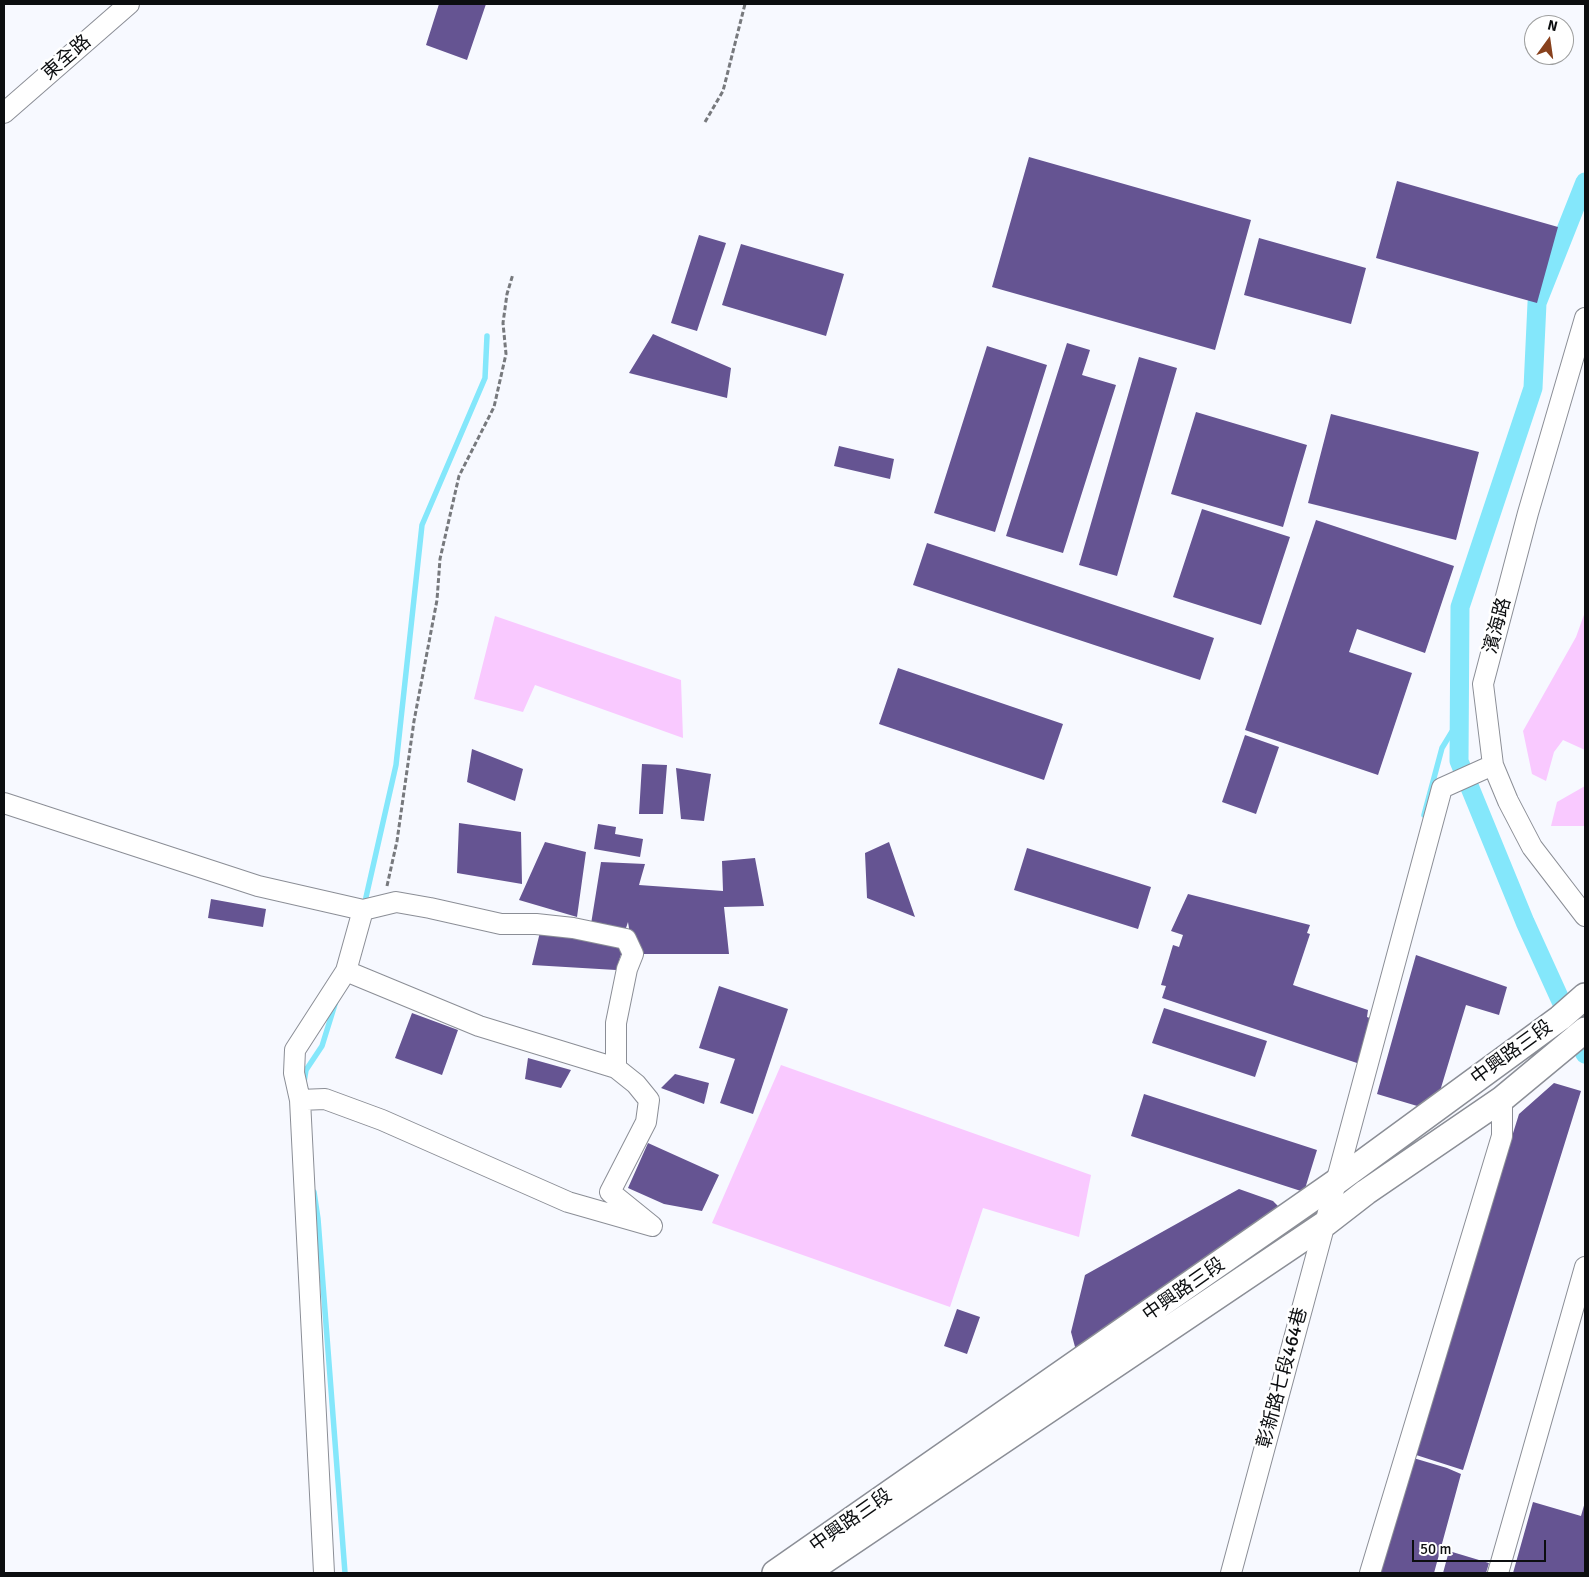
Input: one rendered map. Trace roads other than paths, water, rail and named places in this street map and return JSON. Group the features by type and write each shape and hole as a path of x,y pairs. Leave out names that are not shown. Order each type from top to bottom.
{"main road":[{"name":"中興路三段","path":"776,1573 1336,1182 1560,1018 1585,996"},
{"name":"中興路三段","path":"806,1573 1326,1223 1366,1192 1502,1099 1585,1030"}],"street":[{"name":"東全路","path":"4,113 129,4"},
{"name":"濱海路","path":"1585,318 1528,513 1483,684 1493,765 1508,801 1532,847 1585,916"},
{"name":"彰新路七段464巷","path":"1231,1573 1442,788 1493,765"},
{"path":"4,803 258,886 363,910 396,902 501,924 536,924 573,928 626,939 633,954 627,969 616,1023 616,1068"},
{"path":"324,1573 300,1100 294,1073 295,1050 346,971 363,910"},
{"path":"300,1100 325,1099 334,1102 382,1120 568,1202 652,1226 610,1192 646,1122 649,1100 636,1084 616,1068 479,1026 346,971"},
{"path":"1370,1573 1502,1136 1502,1099"},
{"path":"1498,1573 1585,1267"}],"waterway":[{"path":"1585,182 1537,303 1533,388 1460,607 1459,761 1525,922 1585,1054"},
{"path":"364,906 396,765 422,525 485,378 487,336"},
{"path":"1424,815 1442,748 1459,720"},
{"path":"304,1082 306,1070 322,1046 336,1001"},
{"path":"314,1192 318,1219 345,1573"}]}
